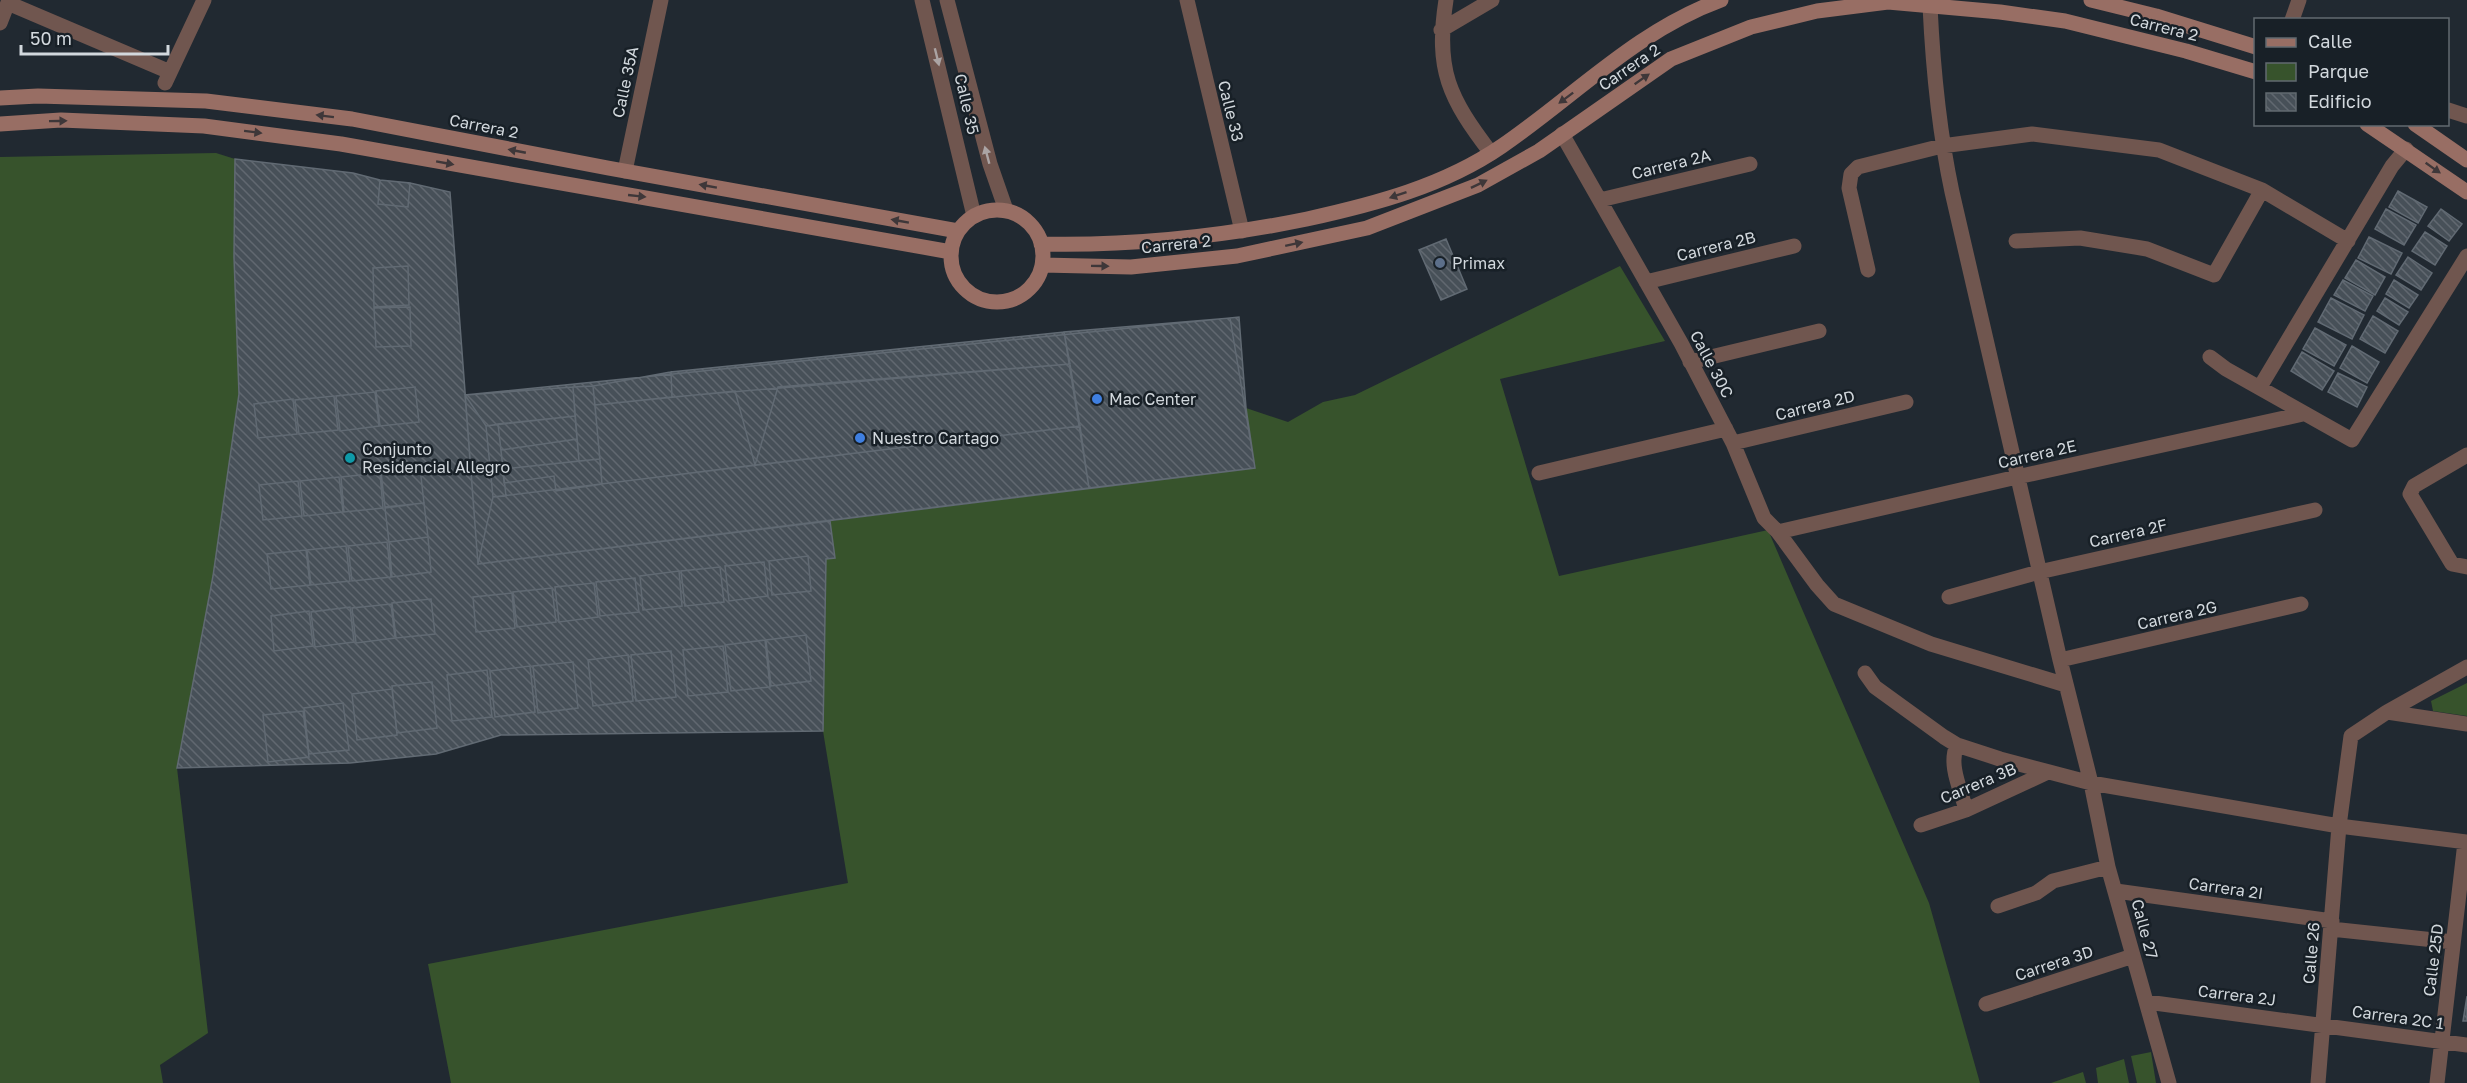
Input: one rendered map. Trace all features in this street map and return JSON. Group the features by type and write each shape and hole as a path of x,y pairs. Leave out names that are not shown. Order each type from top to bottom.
{"main road":[{"name":"Carrera 2","path":"1041,244 1167,241 1242,231 1345,211 1393,198 1435,182 1491,153 1648,36 1721,0"},
{"name":"Carrera 2","path":"2091,0 2156,16 2254,46"},
{"name":"Carrera 2","path":"1042,265 1131,267 1237,256 1367,228 1478,185 1539,151 1671,59 1751,27 1817,11 1888,2 2065,21 2186,51 2254,71"},
{"name":"Carrera 2","path":"0,98 38,96 206,101 352,119 958,231"},
{"path":"0,124 61,120 204,126 341,144 951,252"},
{"path":"2370,126 2467,192"},
{"path":"2418,126 2467,160"},
{"path":"990,210 1006,210 1028,222 1036,231 1041,244 1042,265 1037,279 1015,298 1001,302 987,301 973,296 962,286 954,274 951,252 958,231 968,219 990,210"}],"street":[{"path":"0,24 9,1 168,78 204,0"},
{"name":"Calle 35A","path":"625,171 660,0"},
{"name":"Calle 35","path":"922,0 974,216"},
{"name":"Calle 35","path":"947,0 990,164 1006,210"},
{"name":"Calle 33","path":"1187,0 1242,231"},
{"path":"1446,0 1442,30 1442,58 1449,84 1463,116 1491,153"},
{"path":"1442,30 1492,0"},
{"path":"2293,18 2299,0"},
{"name":"Calle 27","path":"1930,6 1942,147 2039,572 2091,783 2108,867 2169,1083"},
{"path":"2449,110 2467,116"},
{"name":"Calle 30C","path":"1562,134 1726,429 1764,518 1778,532 1816,585 1834,604 1931,644 2066,686"},
{"path":"1868,270 1849,188 1851,174 1858,167 1942,147 2032,134 2159,150 2262,190 2348,241"},
{"path":"2260,387 2392,166 2406,149"},
{"name":"Carrera 2A","path":"1600,200 1750,164"},
{"path":"2016,241 2080,238 2147,249 2214,275 2262,190"},
{"name":"Carrera 2B","path":"1646,282 1794,246"},
{"path":"2210,357 2226,369 2352,440 2467,256"},
{"path":"1690,362 1819,331"},
{"name":"Carrera 2D","path":"1733,443 1906,402"},
{"name":"Carrera 2E","path":"1778,532 2303,414"},
{"path":"1539,474 1726,429"},
{"path":"2467,456 2414,486 2410,494 2452,564 2467,567"},
{"name":"Carrera 2F","path":"1949,597 2039,572 2315,510"},
{"name":"Carrera 2G","path":"2060,660 2301,604"},
{"name":"Calle 26","path":"2318,1083 2339,826 2351,736 2386,712 2467,667"},
{"path":"1865,673 1875,687 1957,744 2048,772 2091,783 2339,826 2466,842"},
{"path":"2386,712 2467,724"},
{"path":"1957,744 1953,754 1954,764 1966,810"},
{"name":"Carrera 3B","path":"1921,825 1966,810 2048,772"},
{"name":"Calle 25D","path":"2437,1083 2466,842"},
{"path":"1998,906 2036,893 2053,881 2108,867"},
{"name":"Carrera 2I","path":"2116,891 2454,942"},
{"name":"Carrera 3D","path":"1986,1004 2133,956"},
{"name":"Carrera 2J","path":"2147,1002 2324,1024"},
{"name":"Carrera 2C 1","path":"2324,1024 2467,1045"}],"green space":[{"path":"216,153 235,159 234,257 239,394 213,576 177,768 208,1033 160,1065 163,1083 0,1083 0,157"},
{"path":"1620,266 1665,341 1500,379 1559,576 1768,530 1929,903 1980,1083 451,1083 428,964 848,883 823,731 826,559 835,558 830,521 1255,468 1246,408 1288,422 1323,402 1355,395"},
{"path":"2467,683 2467,716 2433,711 2431,701"},
{"path":"2151,1052 2156,1083 2137,1083 2131,1056"},
{"path":"2124,1059 2129,1083 2098,1083 2096,1068"},
{"path":"2083,1072 2086,1083 2051,1083"}],"building":[{"name":"Conjunto Residencial Allegro","path":"235,159 353,173 450,192 478,564 830,521 835,558 826,559 823,731 501,735 436,754 350,763 177,768 213,576 239,394 234,257"},
{"path":"380,180 410,183 408,207 378,204"},
{"path":"2398,191 2427,207 2418,223 2389,207"},
{"path":"2386,209 2416,225 2404,245 2375,229"},
{"path":"2441,209 2462,224 2449,241 2428,226"},
{"path":"2425,232 2447,246 2435,265 2412,251"},
{"path":"2369,237 2402,253 2391,274 2358,258"},
{"name":"Primax","path":"1446,239 1467,289 1441,300 1419,250"},
{"path":"2408,257 2432,273 2421,290 2396,275"},
{"path":"2356,260 2385,277 2375,295 2345,278"},
{"path":"408,266 409,305 374,307 373,268"},
{"path":"2343,280 2373,296 2365,311 2334,295"},
{"path":"2394,280 2418,295 2409,308 2386,294"},
{"path":"2331,298 2364,315 2352,339 2318,322"},
{"path":"2385,298 2408,312 2399,325 2377,311"},
{"path":"410,307 411,346 376,347 374,308"},
{"path":"2373,316 2398,331 2385,353 2360,339"},
{"name":"Nuestro Cartago","path":"1239,317 1246,408 1255,468 478,564 465,395"},
{"path":"1230,318 1255,468 1089,488 1064,332"},
{"path":"2315,328 2346,345 2334,366 2303,349"},
{"path":"1064,332 1070,364 672,397 671,372"},
{"path":"2352,346 2379,362 2367,383 2340,368"},
{"path":"2302,352 2334,371 2322,390 2291,371"},
{"path":"1070,364 1080,426 755,465 778,387"},
{"path":"671,372 672,397 595,405 593,386"},
{"path":"2338,373 2367,387 2357,407 2328,392"},
{"path":"593,386 600,459 579,461 573,387"},
{"path":"415,387 419,422 380,426 376,391"},
{"path":"573,387 575,416 486,426 465,395"},
{"path":"735,391 755,465 602,484 595,405"},
{"path":"375,392 379,426 340,431 336,396"},
{"path":"334,396 338,430 299,434 295,400"},
{"path":"293,399 297,434 258,438 254,404"},
{"path":"575,416 577,439 501,450 498,424"},
{"path":"498,424 506,496 493,497 486,426"},
{"path":"1080,426 1089,488 478,564 493,497"},
{"path":"577,439 579,461 503,469 501,450"},
{"path":"600,459 602,484 556,491 554,476 504,483 503,469"},
{"path":"420,468 424,503 385,507 381,472"},
{"path":"380,473 383,508 344,512 341,477"},
{"path":"339,477 343,512 304,516 300,481"},
{"path":"298,481 302,516 263,520 259,485"},
{"path":"424,503 428,537 389,542 385,508"},
{"path":"428,537 431,572 392,577 389,542"},
{"path":"387,542 391,577 352,581 348,546"},
{"path":"346,546 350,581 311,585 307,550"},
{"path":"306,550 310,585 271,589 267,554"},
{"path":"808,556 811,591 772,595 769,561"},
{"path":"764,562 768,596 729,601 725,566"},
{"path":"720,567 724,602 685,606 681,571"},
{"path":"679,571 682,606 643,610 640,576"},
{"path":"635,578 639,612 600,616 596,582"},
{"path":"594,583 598,617 559,622 555,587"},
{"path":"552,588 556,622 517,627 513,592"},
{"path":"512,593 515,628 476,632 473,597"},
{"path":"431,599 435,634 396,638 392,603"},
{"path":"391,604 395,638 356,643 352,608"},
{"path":"350,607 354,642 315,647 311,612"},
{"path":"309,611 313,646 274,651 271,616"},
{"path":"806,635 811,681 771,686 766,640"},
{"path":"765,640 770,687 731,691 725,645"},
{"path":"723,646 728,692 688,696 683,650"},
{"path":"671,651 676,697 636,701 631,655"},
{"path":"628,655 633,701 593,706 588,660"},
{"path":"573,662 578,708 538,713 533,666"},
{"path":"530,666 535,712 495,717 490,671"},
{"path":"487,670 492,717 452,721 447,675"},
{"path":"432,682 437,728 397,733 392,686"},
{"path":"392,689 397,735 357,740 352,694"},
{"path":"343,703 349,750 309,754 304,708"},
{"path":"303,711 309,757 268,762 263,715"},
{"path":"2467,996 2467,1021 2463,1021"}],"place":[{"name":"Primax","path":"1440,263"},
{"name":"Mac Center","path":"1097,399"},
{"name":"Nuestro Cartago","path":"860,438"},
{"name":"Conjunto Residencial Allegro","path":"350,458"}]}
